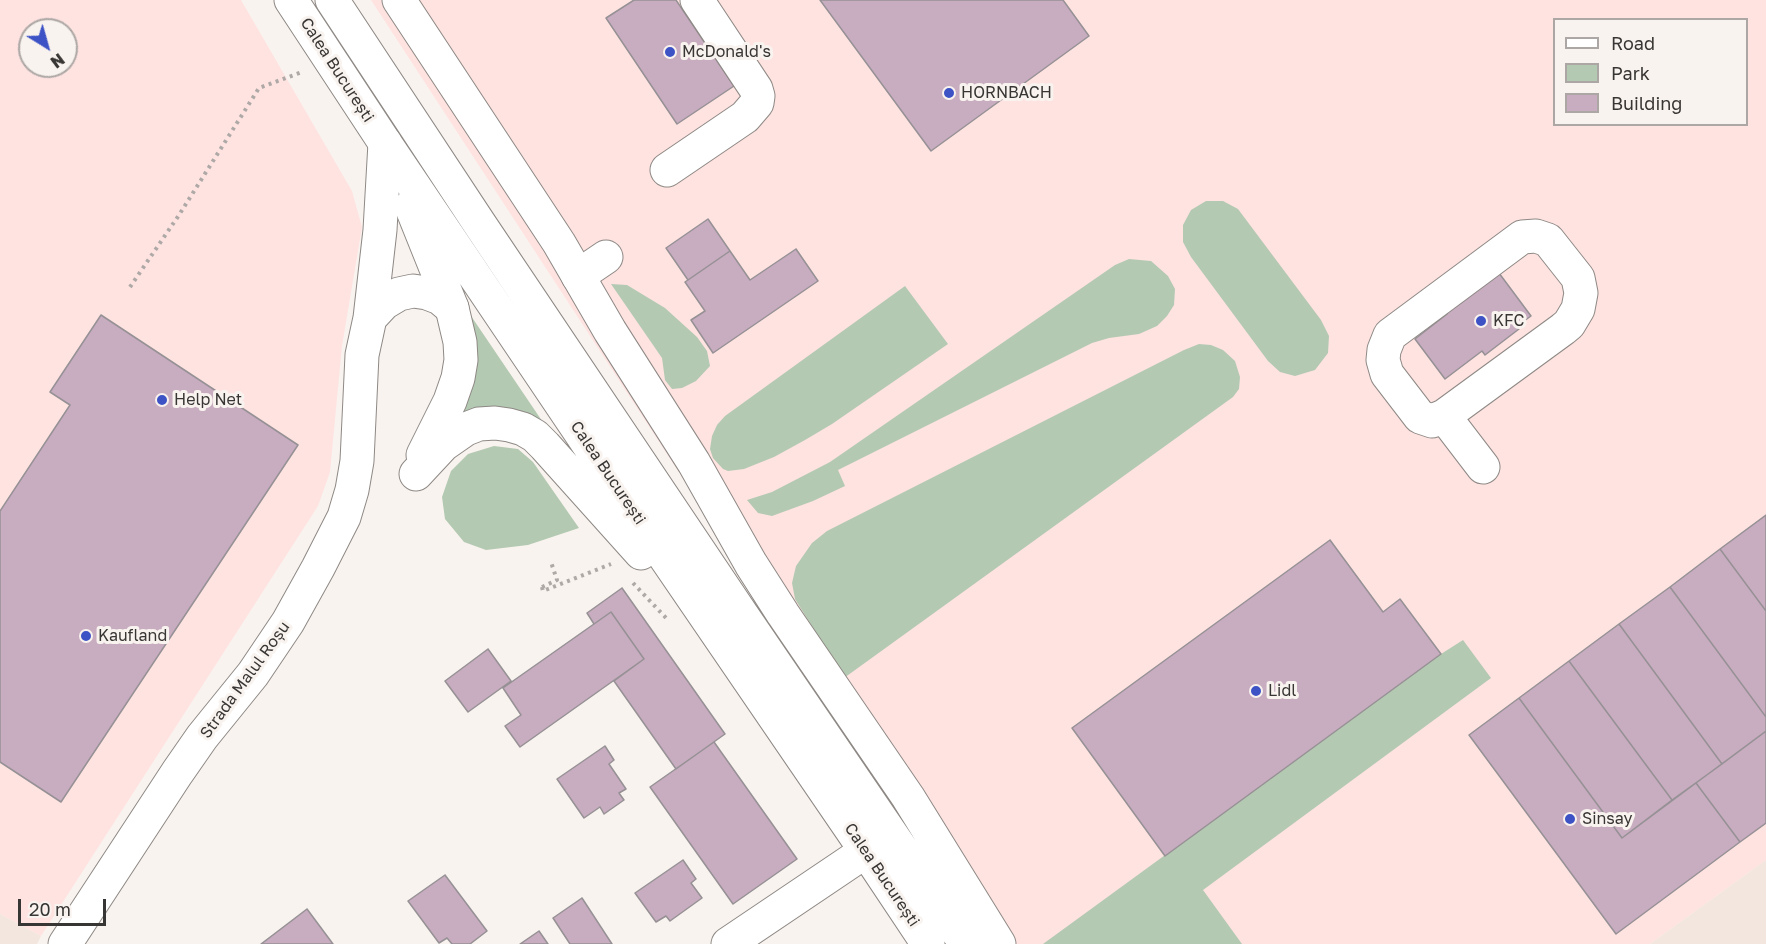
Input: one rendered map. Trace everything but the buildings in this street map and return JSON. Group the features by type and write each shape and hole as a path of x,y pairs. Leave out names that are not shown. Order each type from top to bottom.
{"main road":[{"name":"Calea București","path":"291,0 385,143 928,944"},
{"name":"Calea București","path":"332,0 702,556 966,944"},
{"path":"399,0 559,243 610,331 694,463 751,564 908,797 999,944"},
{"path":"667,170 745,117 757,103 756,88 697,0"},
{"path":"385,143 452,308 460,342 461,360 458,378 450,401 416,474 442,445 466,429 479,424 495,423 509,424 523,429 545,446 652,566 715,632"},
{"name":"Strada Malul Roșu","path":"64,944 177,772 270,650 331,545 344,517 357,461 362,355 370,318 380,230 385,143"},
{"path":"1536,236 1548,240 1578,278 1581,293 1578,309 1563,329 1444,416 1432,421 1420,417 1387,374 1384,367 1384,350 1390,335 1522,237 1536,236"},
{"path":"578,276 606,258"},
{"path":"370,318 384,303 399,294 413,291 427,293 452,308"},
{"path":"1444,416 1483,467"},
{"path":"728,944 867,851"}],"path":[{"path":"130,287 179,215 259,88 331,61"},
{"path":"551,562 556,580 542,587 543,591 614,562"},
{"path":"630,579 669,621"}],"shaded area":[{"path":"0,0 241,0 352,191 362,227 342,346 330,472 318,506 41,936 0,914"},
{"path":"371,0 1766,0 1766,860 1650,944 983,944 714,526"},
{"path":"1766,860 1766,944 1650,944"},
{"path":"0,914 41,936 37,944 0,944"}],"green space":[{"path":"1206,201 1223,201 1238,209 1321,320 1329,336 1328,353 1315,370 1295,376 1280,372 1268,361 1191,257 1183,242 1183,225 1191,210"},
{"path":"1129,259 1151,261 1168,276 1175,289 1174,305 1157,326 1139,334 1092,343 838,470 845,486 813,501 772,516 758,513 747,500 772,492 830,462 1115,265"},
{"path":"611,284 627,285 665,308 697,337 707,351 710,366 696,381 682,388 672,389 665,380 662,358"},
{"path":"905,286 948,344 805,440 774,457 744,469 728,471 723,469 713,458 710,449 717,425 725,416"},
{"path":"467,310 557,443 453,421 467,400 476,373 477,354"},
{"path":"1199,344 1211,345 1223,350 1235,361 1240,377 1239,389 1233,397 844,678 795,599 792,583 796,566 812,543 827,531"},
{"path":"494,446 518,449 533,462 579,528 528,545 486,550 464,542 445,519 442,497 451,471 468,454"},
{"path":"1463,640 1491,678 1203,890 1242,944 1043,944 1441,654"}],"place":[{"name":"McDonald's","path":"670,52"},
{"name":"HORNBACH","path":"949,93"},
{"name":"KFC","path":"1481,321"},
{"name":"Help Net","path":"162,400"},
{"name":"Kaufland","path":"86,636"},
{"name":"Lidl","path":"1256,691"},
{"name":"Sinsay","path":"1570,819"}]}
